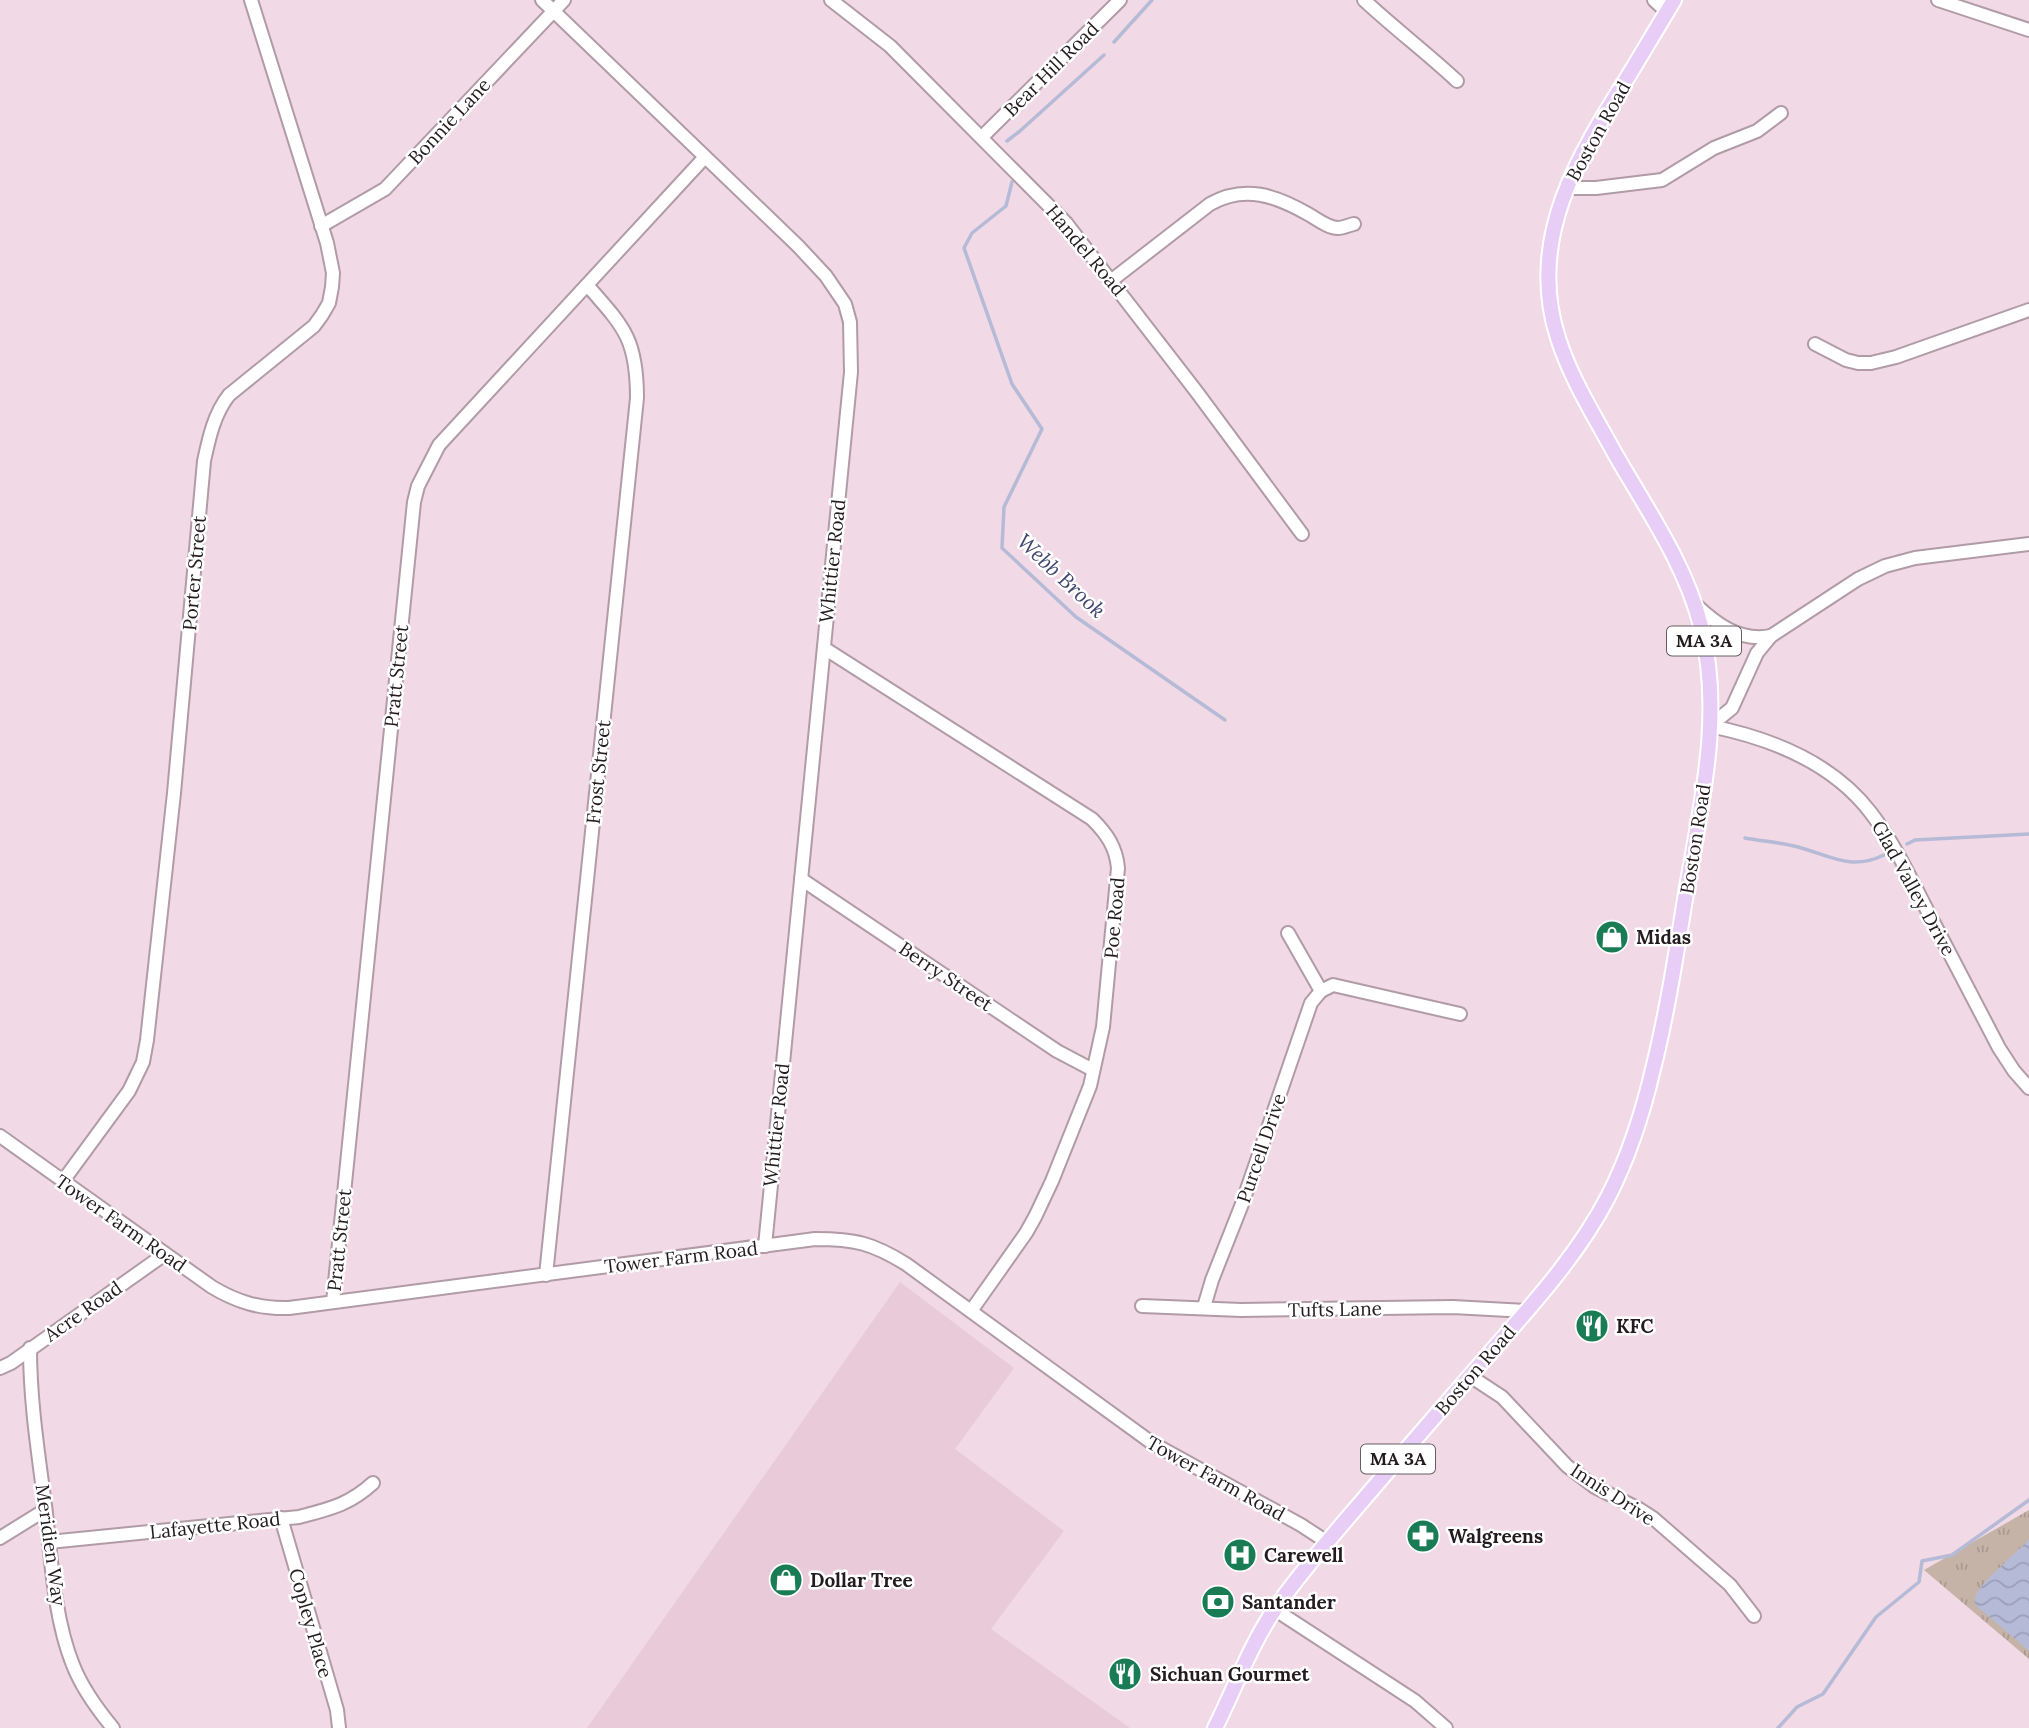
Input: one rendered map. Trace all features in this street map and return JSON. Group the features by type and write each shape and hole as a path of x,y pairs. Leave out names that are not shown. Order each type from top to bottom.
{"main road":[{"name":"Boston Road","path":"1215,1728 1275,1609 1327,1542 1527,1311 1586,1235 1609,1195 1643,1107 1653,1070 1671,984 1701,804 1710,726 1708,666 1694,603 1668,545 1581,393 1556,334 1548,277 1552,232 1566,188 1590,138 1670,6"}],"street":[{"name":"Porter Street","path":"62,1181 129,1091 143,1062 174,793 204,461 210,436 221,405 229,395 314,326 329,303 332,287 333,273 321,226 251,0"},
{"name":"Whittier Road","path":"542,0 798,246 826,276 845,304 850,322 851,372 765,1246"},
{"name":"Bonnie Lane","path":"321,226 385,189 564,0"},
{"name":"Handel Road","path":"831,0 890,46 1066,223 1112,280 1302,534"},
{"name":"Bear Hill Road","path":"982,137 1120,0"},
{"path":"1364,0 1457,81"},
{"path":"1654,0 1670,6"},
{"path":"1938,0 2029,30"},
{"path":"1566,188 1596,188 1662,180 1714,148 1757,131 1781,114"},
{"name":"Pratt Street","path":"333,1303 412,515 418,486 439,445 705,157"},
{"path":"1112,280 1223,196 1254,193 1277,198 1328,225 1338,228 1354,224"},
{"name":"Frost Street","path":"546,1275 637,398 636,366 628,336 587,285"},
{"path":"1815,344 1846,360 1858,363 1883,361 2029,310"},
{"path":"1710,726 1732,708 1757,653 1771,635 1841,589 1885,566 1929,556 2029,544"},
{"path":"1694,603 1714,621 1740,635 1750,638 1771,635"},
{"name":"Poe Road","path":"824,648 1065,800 1104,831 1117,853 1118,868 1103,1027 1085,1098 1052,1181 1026,1233 971,1311"},
{"name":"Glad Valley Drive","path":"1710,726 1762,740 1794,753 1834,777 1870,810 1900,857 1999,1048 2020,1080 2029,1088"},
{"name":"Berry Street","path":"801,879 1057,1051 1093,1070"},
{"path":"1288,933 1321,991 1333,985 1460,1014"},
{"name":"Purcell Drive","path":"1204,1307 1311,1003 1321,991"},
{"name":"Tower Farm Road","path":"0,1136 212,1287 242,1303 271,1308 333,1303 815,1239 837,1239 871,1245 906,1264 1152,1443 1327,1542"},
{"name":"Acre Road","path":"0,1368 11,1363 165,1254"},
{"name":"Tufts Lane","path":"1142,1306 1241,1310 1453,1307 1527,1311"},
{"name":"Meridien Way","path":"30,1349 30,1390 49,1542 65,1640 84,1688 113,1728"},
{"name":"Innis Drive","path":"1470,1376 1502,1396 1567,1466 1595,1487 1653,1518 1730,1585 1754,1616"},
{"name":"Lafayette Road","path":"49,1542 299,1517 334,1508 359,1496 373,1483"},
{"path":"0,1538 45,1510"},
{"name":"Copley Place","path":"281,1518 337,1710 339,1728"},
{"path":"1275,1609 1415,1701 1446,1728"}],"shaded area":[{"path":"900,1282 1014,1368 955,1449 1064,1531 991,1629 1130,1728 587,1728"}],"green space":[{"path":"2029,1510 2029,1659 1924,1570"}],"water":[{"path":"2029,1539 2029,1651 1979,1608 1975,1600 1983,1584"}],"waterway":[{"name":"Webb Brook","path":"1114,42 1152,0"},
{"name":"Webb Brook","path":"1007,141 1104,55"},
{"name":"Webb Brook","path":"1012,182 1006,206 972,233 964,248 1012,384 1042,429 1004,507 1002,548 1076,617 1225,720"},
{"path":"1907,844 1915,840 2029,834"},
{"path":"1745,838 1794,846 1849,862 1871,860 1884,855"},
{"path":"1778,1728 1797,1707 1823,1694 1876,1617 1919,1582 1922,1561 1952,1555 2029,1500"}],"place":[{"name":"Midas","path":"1612,937"},
{"name":"KFC","path":"1592,1326"},
{"name":"Walgreens","path":"1423,1536"},
{"name":"Carewell","path":"1240,1555"},
{"name":"Dollar Tree","path":"786,1580"},
{"name":"Santander","path":"1218,1602"},
{"name":"Sichuan Gourmet","path":"1125,1674"}]}
